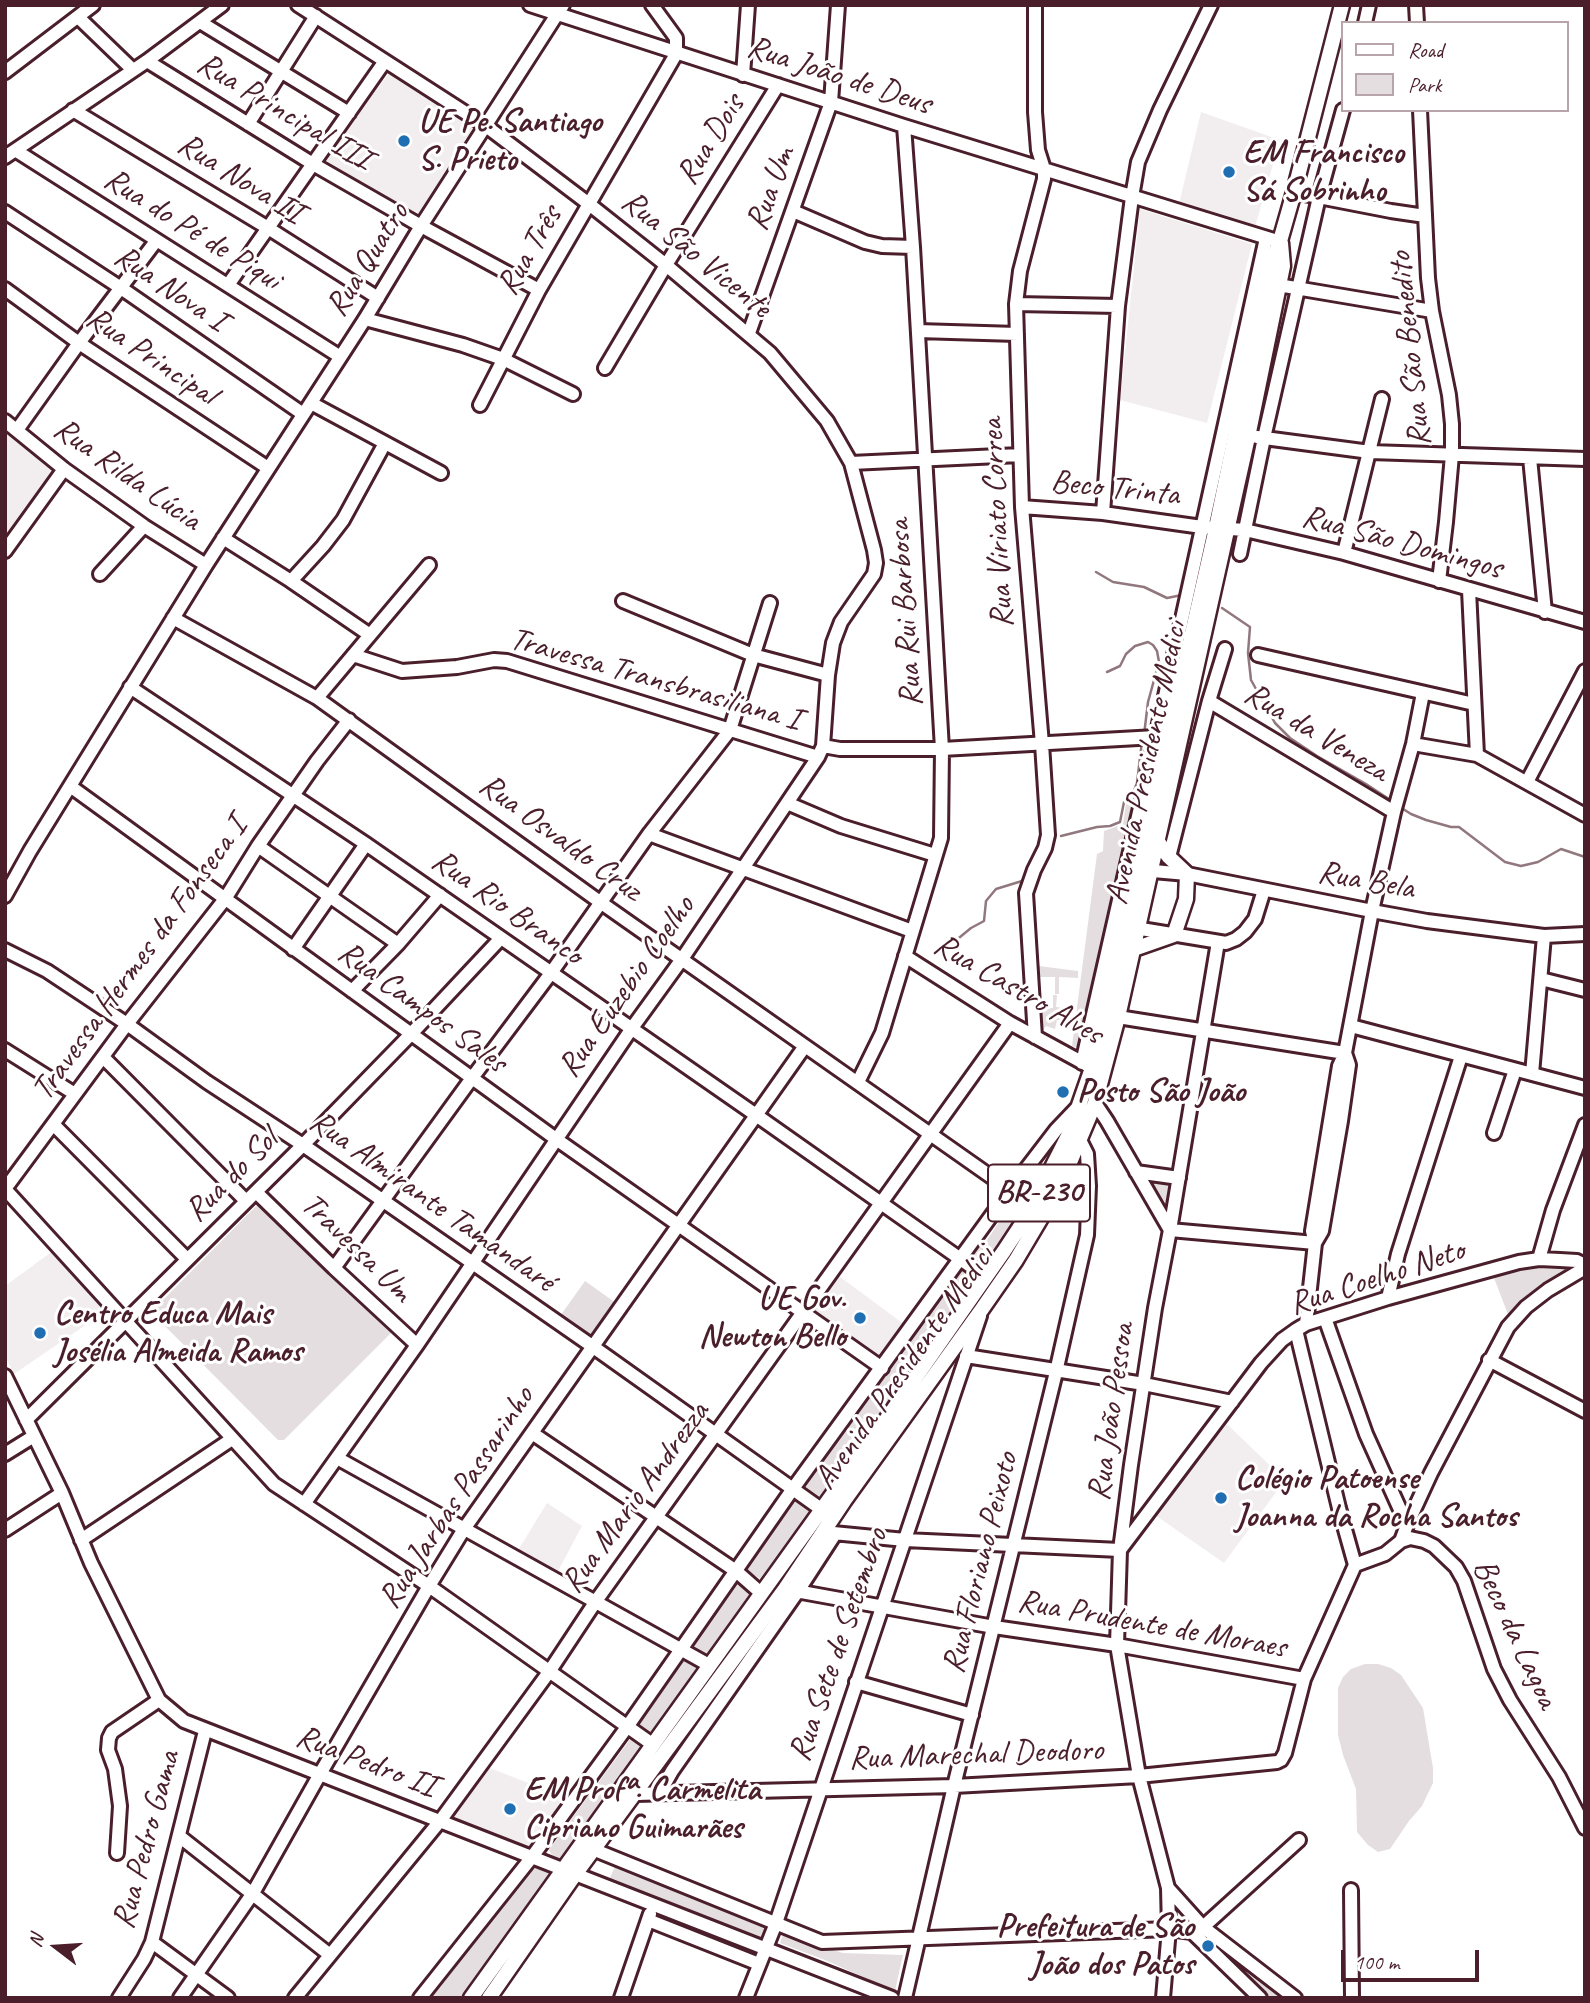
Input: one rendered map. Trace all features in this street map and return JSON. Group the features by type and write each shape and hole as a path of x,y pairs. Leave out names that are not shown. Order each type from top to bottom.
{"main road":[{"name":"BR-230","path":"1273,240 1294,192 1342,5"},
{"name":"Avenida Presidente Medici","path":"1145,871 1158,842 1215,528 1248,437 1283,266 1273,240"},
{"name":"Avenida Presidente Medici","path":"588,1846 635,1794 758,1624 791,1590 982,1309 1029,1213 1075,1137 1088,1104 1093,1067 1145,871 1271,264 1273,240"},
{"path":"1134,948 1174,935 1186,899 1187,874 1158,842"},
{"name":"Avenida Presidente Medici","path":"1093,1067 1118,1017 1134,948 1132,927"},
{"name":"Avenida Presidente Medici","path":"471,1998 588,1846 652,1745 986,1278 1010,1256"},
{"path":"746,1615 758,1624"},
{"name":"Avenida Presidente Medici","path":"489,1998 569,1871"}],"street":[{"path":"5,72 93,5"},
{"path":"10,154 147,61 222,5"},
{"name":"Rua São Vicente","path":"298,5 486,126 589,204 749,333 771,353 814,403 851,463"},
{"name":"Rua João de Deus","path":"530,5 560,10 676,54 1273,240"},
{"path":"652,5 676,38 676,54"},
{"path":"743,75 748,5"},
{"name":"Rua Um","path":"749,333 831,103 838,5"},
{"name":"Rua Viriato Correa","path":"1035,5 1035,112 1044,179 1020,271 1016,304 1022,507 1048,835 1026,894 1035,1037"},
{"path":"1103,513 1118,306 1138,162 1211,5"},
{"name":"Rua Quatro","path":"5,896 206,565 560,10"},
{"path":"248,124 316,16"},
{"path":"78,17 133,70"},
{"path":"200,22 349,113"},
{"name":"Rua Três","path":"480,405 539,290 676,54"},
{"name":"Rua Principal III","path":"147,61 313,164 539,290"},
{"path":"228,285 386,61"},
{"name":"Rua Dois","path":"605,368 778,85"},
{"name":"Rua Nova II","path":"73,110 378,298"},
{"path":"1240,554 1318,197 1342,112"},
{"name":"Rua São Benedito","path":"1420,112 1428,278 1452,424 1447,522 1439,581"},
{"name":"Rua Rui Barbosa","path":"858,1082 882,1033 941,838 942,749 904,126"},
{"name":"Rua do Pé de Piqui","path":"10,154 228,285 339,356"},
{"path":"1294,192 1426,216"},
{"path":"793,211 865,242 882,246 913,247"},
{"name":"Rua Nova I","path":"5,212 303,414"},
{"path":"17,430 156,241"},
{"path":"1278,285 1432,312"},
{"name":"Rua Principal","path":"5,289 79,343 268,468"},
{"path":"1016,304 1118,306"},
{"path":"365,319 463,345 502,359 573,394"},
{"path":"918,331 1017,334"},
{"path":"1344,553 1382,399"},
{"path":"311,402 440,473"},
{"name":"Rua Rilda Lúcia","path":"5,421 64,469 144,526 206,565"},
{"path":"1248,437 1370,452 1585,459"},
{"path":"291,581 343,520 385,443"},
{"path":"851,463 1020,455"},
{"path":"1530,458 1545,612"},
{"name":"Rua Euzebio Coelho","path":"304,1504 417,1345 632,1028 682,959 820,751 833,643 841,622 874,574 876,563 851,463"},
{"path":"5,551 64,469"},
{"name":"Beco Trinta","path":"1022,507 1103,513 1215,528"},
{"path":"100,573 144,526"},
{"path":"1093,1067 1156,737 1215,528"},
{"name":"Rua São Domingos","path":"1215,528 1245,530 1344,553 1585,622"},
{"path":"223,538 370,635"},
{"path":"317,698 429,565"},
{"path":"1469,590 1477,755"},
{"path":"623,601 753,655 828,675"},
{"path":"334,1268 551,973 649,834 730,730 770,603"},
{"name":"Rua Osvaldo Cruz","path":"173,618 317,698 600,902 1010,1190"},
{"name":"Avenida Presidente Medici","path":"1169,857 1225,649"},
{"name":"Travessa Transbrasiliana I","path":"353,655 402,671 457,667 494,660 507,661 730,730 820,751 942,749 1156,737"},
{"path":"1258,655 1474,704"},
{"path":"1527,782 1585,671"},
{"name":"Rua Rio Branco","path":"130,687 440,895 986,1278"},
{"path":"1304,1679 1355,1565 1339,1508 1301,1327 1315,1243 1322,1231 1343,1110 1349,1065 1345,1053 1371,911 1423,694"},
{"name":"Rua da Veneza","path":"1209,701 1396,807"},
{"name":"Travessa Hermes da Fonseca I","path":"5,1189 127,1024 225,900 293,795 349,720"},
{"path":"1413,744 1477,755 1585,815"},
{"name":"Rua Campos Sales","path":"70,786 556,1139 882,1368"},
{"path":"787,803 841,826 935,855"},
{"name":"Rua Castro Alves","path":"649,834 912,930"},
{"path":"293,949 366,844"},
{"path":"258,846 398,944"},
{"name":"Rua Bela","path":"1145,871 1187,874 1427,921 1545,936 1585,934"},
{"path":"1132,927 1226,943 1245,932 1255,919 1264,890"},
{"path":"352,991 398,944 440,895"},
{"path":"1532,1074 1545,936"},
{"name":"Rua do Sol","path":"26,1420 303,1145 501,938"},
{"name":"Rua João Pessoa","path":"1163,1998 1169,1928 1168,1888 1139,1776 1117,1645 1120,1550 1155,1308 1218,942"},
{"name":"Rua Almirante Tamandaré","path":"5,950 47,971 127,1024 207,1082 303,1145 592,1346 821,1509"},
{"name":"Rua Castro Alves","path":"905,956 1010,1023 1093,1067"},
{"path":"1541,979 1585,990"},
{"path":"1118,1017 1345,1053"},
{"name":"Rua Mario Andrezza","path":"295,1998 440,1821 1010,1023"},
{"path":"1351,1027 1585,1088"},
{"name":"Rua Jarbas Passarinho","path":"180,1998 253,1893 464,1529 805,1046"},
{"path":"5,1050 75,1094"},
{"path":"1388,1298 1398,1254 1461,1056"},
{"path":"103,1057 246,1201"},
{"path":"1494,1133 1515,1070"},
{"path":"1088,1104 1107,1121 1170,1230 1315,1243"},
{"name":"Avenida Presidente Medici","path":"420,1998 532,1857 627,1727 792,1490 1010,1190 1056,1130 1088,1104"},
{"path":"54,1125 187,1259"},
{"path":"1539,1259 1553,1210 1585,1125"},
{"name":"Rua Floriano Peixoto","path":"905,1998 1087,1235 1087,1154 1075,1137"},
{"path":"1136,1172 1179,1178"},
{"path":"5,1189 274,1484 429,1587 652,1745"},
{"name":"Travessa Um","path":"256,1192 417,1345"},
{"name":"Rua Coelho Neto","path":"1120,1550 1261,1363 1282,1340 1301,1327 1388,1298 1518,1262 1539,1259 1577,1261 1585,1267"},
{"path":"1355,1565 1385,1554 1401,1541 1431,1473 1508,1327 1526,1307 1585,1267"},
{"name":"Rua Sete de Setembro","path":"746,1998 776,1923 982,1309"},
{"path":"1325,1318 1366,1434 1407,1525"},
{"path":"966,1356 1144,1384 1232,1402"},
{"path":"1489,1360 1585,1411"},
{"name":"Rua Pedro II","path":"5,1376 62,1493 91,1563 159,1700 184,1721 892,1998"},
{"path":"532,1433 736,1571 761,1593"},
{"path":"5,1454 34,1436"},
{"path":"81,1540 232,1439"},
{"path":"337,1458 709,1665"},
{"path":"5,1530 62,1493"},
{"path":"829,1533 905,1540 1120,1550"},
{"name":"Beco da Lagoa","path":"1401,1541 1410,1538 1424,1541 1434,1546 1456,1567 1467,1590 1494,1670 1559,1777 1585,1828"},
{"path":"660,1794 672,1771 791,1590"},
{"name":"Rua Prudente de Moraes","path":"791,1590 1304,1679"},
{"name":"Rua Marechal Deodoro","path":"635,1794 954,1786 1139,1776 1277,1762 1285,1753 1304,1679"},
{"path":"856,1682 972,1715"},
{"path":"117,1853 120,1816 118,1786 108,1744 112,1732 159,1700"},
{"name":"Rua Pedro Gama","path":"118,1998 152,1942 205,1731"},
{"path":"179,1836 330,1955"},
{"path":"1197,1930 1299,1840"},
{"path":"588,1846 822,1942 1169,1928 1197,1930 1295,1998"},
{"name":"Rua João Pessoa","path":"1168,1888 1197,1930"},
{"path":"1351,1890 1352,1998"},
{"path":"621,1998 654,1904"},
{"path":"648,1920 759,1964"},
{"path":"1197,1930 1261,1998"},
{"path":"152,1942 228,1998"}],"shaded area":[{"name":"UE Pe. Santiago S. Prieto","path":"393,72 480,127 421,215 415,215 329,166 325,157 389,73"},
{"name":"EM Francisco Sá Sobrinho","path":"1201,112 1280,140 1255,227 1179,204"},
{"path":"1140,209 1252,244 1207,423 1120,400"},
{"path":"5,430 55,470 5,541"},
{"name":"Centro Educa Mais Josélia Almeida Ramos","path":"54,1250 109,1309 14,1374 5,1356 5,1286"},
{"name":"UE Gov. Newton Bello","path":"839,1276 905,1325 881,1357 814,1311"},
{"name":"Colégio Patoense Joanna da Rocha Santos","path":"1227,1424 1285,1480 1224,1563 1155,1515"},
{"path":"547,1503 582,1526 557,1573 517,1552"},
{"name":"EM Profª. Carmelita Cipriano Guimarães","path":"487,1767 570,1799 534,1849 450,1819"}],"green space":[{"path":"1134,796 1079,1048 1072,1046 1097,854 1103,851 1104,831 1123,824 1126,804"},
{"path":"1039,966 1078,971 1078,978 1059,977 1059,994 1055,994 1055,977 1039,977"},
{"path":"1053,995 1057,995 1056,1007 1065,1008 1063,1020 1057,1020 1055,1029 1046,1026 1043,1030 1041,1008 1053,1008"},
{"path":"1034,1162 1048,1169 985,1269 966,1258 978,1240 985,1243 1026,1182 1023,1180"},
{"path":"1144,1178 1173,1182 1164,1212"},
{"path":"260,1202 393,1331 284,1440 278,1440 154,1315 154,1309"},
{"path":"1552,1266 1575,1268 1531,1297 1509,1317 1494,1278 1517,1269"},
{"path":"960,1268 978,1282 819,1504 799,1488"},
{"path":"585,1281 616,1303 590,1341 558,1319"},
{"path":"795,1495 816,1511 765,1582 744,1568"},
{"path":"738,1578 758,1593 709,1661 689,1647"},
{"path":"684,1656 705,1668 652,1738 636,1726"},
{"path":"1365,1664 1378,1664 1401,1675 1423,1708 1433,1768 1433,1783 1422,1806 1390,1849 1378,1852 1357,1832 1356,1789 1338,1735 1338,1688 1351,1669"},
{"path":"631,1738 645,1745 563,1859 551,1854 551,1847"},
{"path":"617,1862 770,1924 763,1943 609,1880"},
{"path":"539,1866 554,1873 466,1998 426,1998 533,1869"},
{"path":"783,1935 843,1953 903,1955 895,1991 887,1993 879,1984 780,1943"},
{"path":"1204,1935 1288,1998 1270,1998 1202,1939"}],"waterway":[{"path":"1096,572 1113,582 1144,587 1167,598 1182,595"},
{"path":"1222,608 1250,627 1248,653 1251,680 1275,723 1290,738 1392,801"},
{"path":"1107,672 1120,666 1126,654 1135,646 1148,642 1157,651 1159,662 1148,702 1144,735"},
{"path":"1061,836 1120,822 1124,802 1133,793 1137,783 1142,741"},
{"path":"1400,807 1426,820 1459,827 1505,862 1521,866 1538,862 1561,849 1585,857"},
{"path":"954,942 984,921 986,901 996,889 1024,878"}],"place":[{"name":"UE Pe. Santiago S. Prieto","path":"404,141"},
{"name":"EM Francisco Sá Sobrinho","path":"1229,172"},
{"name":"Posto São João","path":"1063,1092"},
{"name":"UE Gov. Newton Bello","path":"860,1318"},
{"name":"Centro Educa Mais Josélia Almeida Ramos","path":"40,1333"},
{"name":"Colégio Patoense Joanna da Rocha Santos","path":"1221,1498"},
{"name":"EM Profª. Carmelita Cipriano Guimarães","path":"510,1809"},
{"name":"Prefeitura de São João dos Patos","path":"1208,1946"}]}
